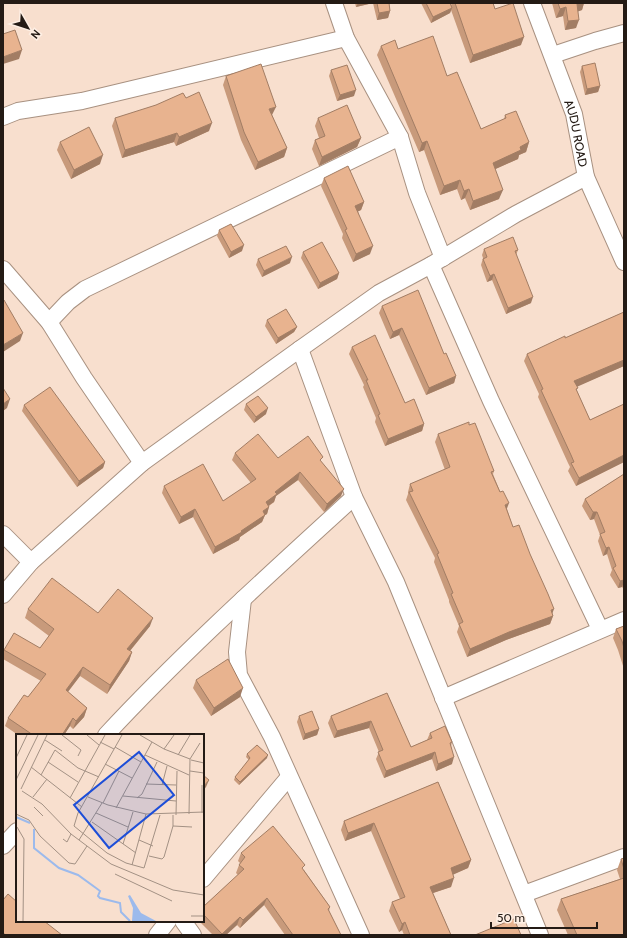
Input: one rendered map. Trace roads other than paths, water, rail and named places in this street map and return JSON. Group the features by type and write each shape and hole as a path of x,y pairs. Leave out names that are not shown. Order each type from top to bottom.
{"street":[{"path":"334,3 346,38 400,137 437,261 491,401 600,629"},
{"name":"AUDU ROAD","path":"532,3 553,55 574,114 586,177 624,262"},
{"path":"553,55 595,41 624,34"},
{"path":"3,116 18,111 96,98 346,38"},
{"path":"49,322 68,302 85,290 400,137"},
{"path":"3,595 30,562 142,463 378,292 437,261 516,214 586,177"},
{"path":"3,269 49,322 84,378 142,463"},
{"path":"300,349 354,497 396,582 540,935"},
{"path":"107,734 143,695 243,599 354,497"},
{"path":"3,534 30,562"},
{"path":"243,599 237,652 239,675 272,737 361,935"},
{"path":"443,698 600,629 624,620"},
{"path":"204,878 289,777"},
{"path":"3,846 16,832"},
{"path":"524,894 624,857"},
{"path":"157,935 167,922"},
{"path":"183,922 193,935"}]}
